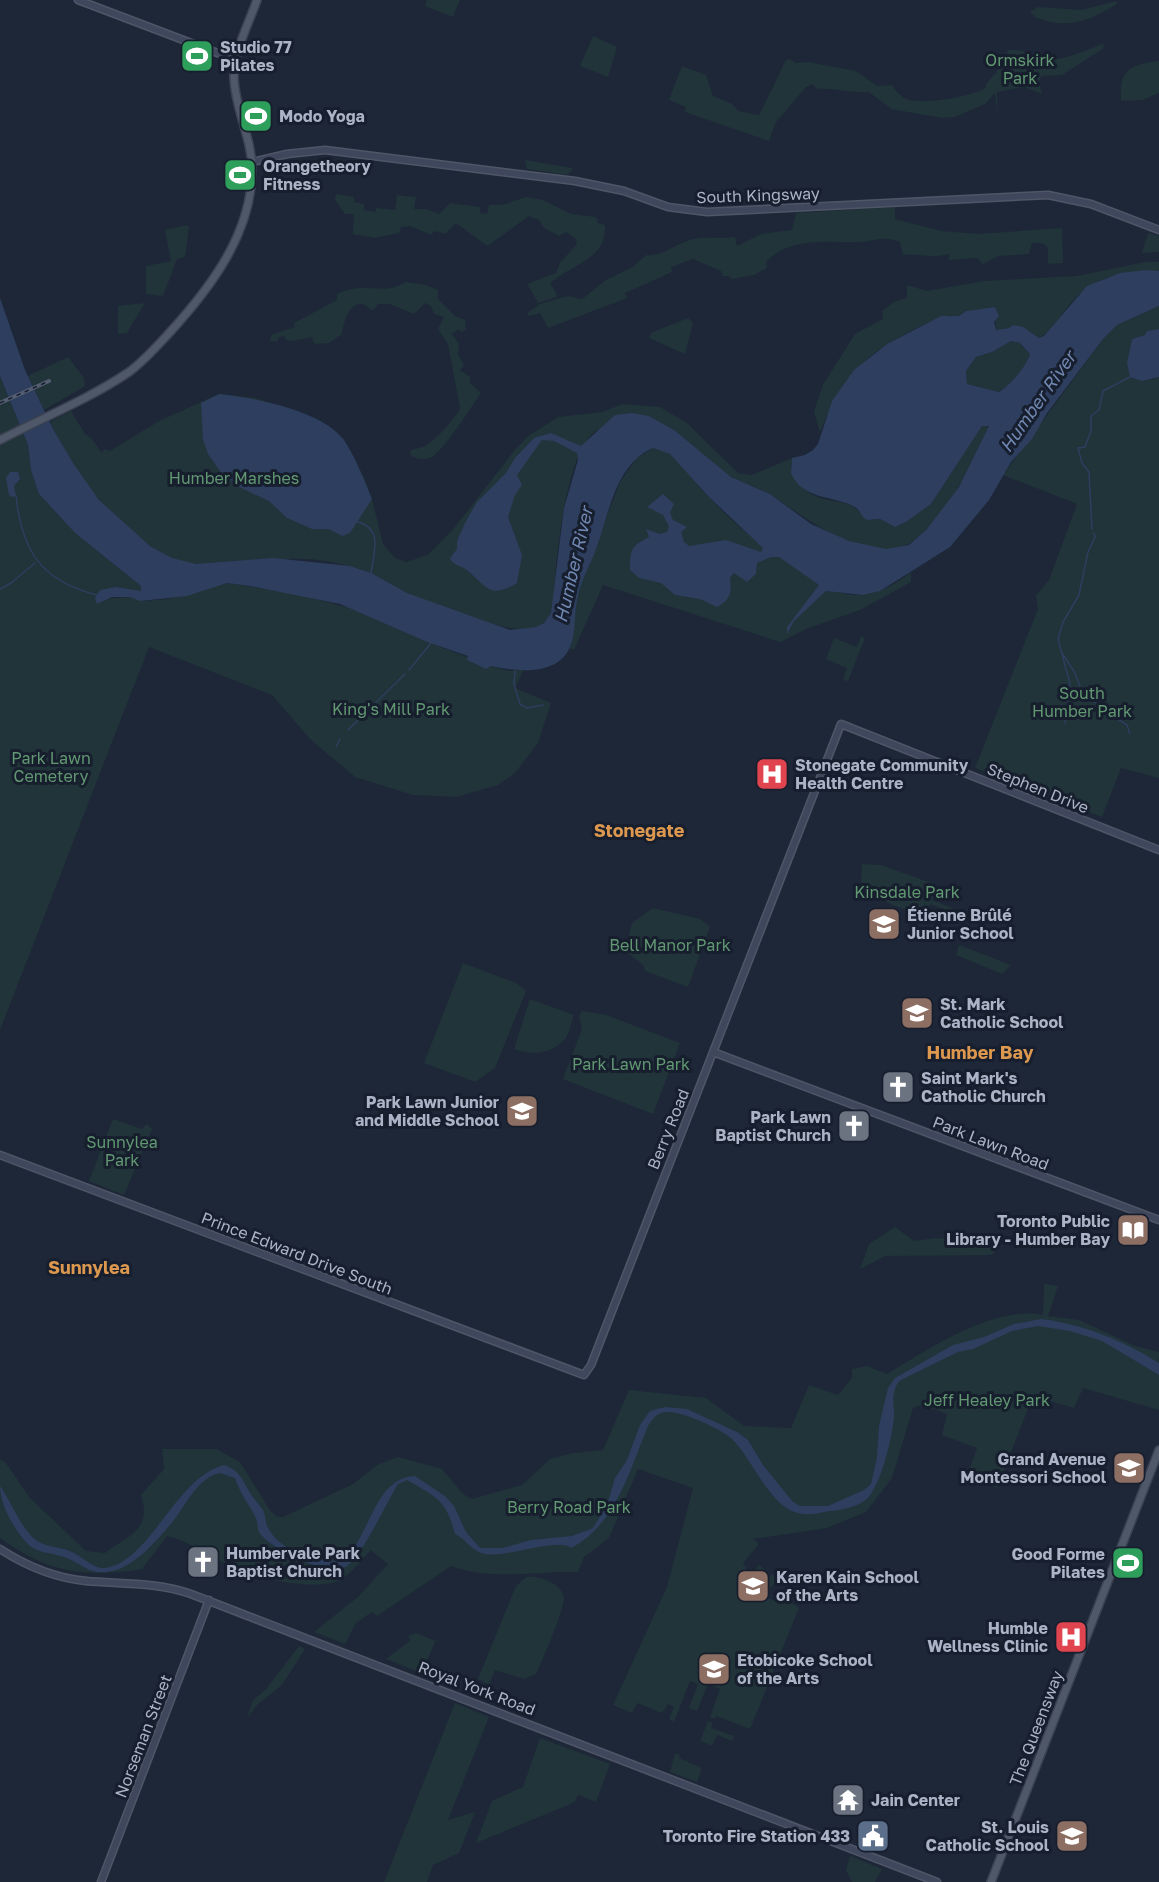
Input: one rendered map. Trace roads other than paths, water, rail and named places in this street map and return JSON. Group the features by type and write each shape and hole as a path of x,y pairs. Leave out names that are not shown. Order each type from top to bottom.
{"main road":[{"path":"0,440 116,380 140,363 209,288 227,257 249,201 252,162 235,88 236,60 257,0"},
{"name":"The Queensway","path":"991,1882 1159,1450"}],"street":[{"path":"78,0 236,60"},
{"name":"South Kingsway","path":"252,162 287,154 325,150 541,176 619,190 668,207 707,212 1048,195 1091,204 1159,230"},
{"name":"Stephen Drive","path":"841,724 1159,850"},
{"name":"Berry Road","path":"584,1375 589,1369 841,724"},
{"name":"Park Lawn Road","path":"713,1052 1159,1220"},
{"name":"Prince Edward Drive South","path":"0,1155 584,1375"},
{"name":"Royal York Road","path":"0,1549 29,1565 66,1578 166,1587 208,1600 937,1882"},
{"name":"Norseman Street","path":"101,1882 208,1600"}],"water":[{"name":"Humber River","path":"1159,271 1159,306 1117,325 1103,339 1047,413 1032,439 1011,462 989,500 950,547 880,591 863,595 826,591 794,621 787,634 787,627 819,585 779,557 771,557 757,563 756,574 747,582 734,573 730,578 729,595 725,602 717,607 700,599 675,595 661,583 639,578 630,570 633,549 649,537 646,529 660,534 667,532 669,526 663,515 647,507 663,494 674,504 670,513 673,520 687,527 681,532 684,542 689,546 726,540 761,552 763,548 710,498 670,454 653,448 630,466 615,492 596,549 579,590 573,636 567,653 550,666 538,669 514,670 491,666 486,669 467,660 468,656 427,642 340,604 250,586 227,583 187,596 140,601 130,597 112,597 97,604 95,598 100,590 116,587 141,591 141,586 75,533 39,494 31,470 28,445 0,376 0,298 25,370 53,429 73,463 99,500 150,546 172,558 196,564 273,558 350,566 371,573 407,593 510,630 536,627 544,623 551,613 564,508 578,460 577,453 554,441 542,440 517,475 522,485 515,495 508,517 522,555 517,583 495,591 485,586 450,558 457,549 457,541 477,502 506,473 515,458 534,438 551,433 581,446 615,415 632,413 649,416 674,430 731,477 770,494 811,524 849,541 886,549 909,545 927,529 959,487 989,426 982,426 931,504 895,527 880,519 867,520 855,507 819,496 803,488 791,473 792,458 805,455 818,444 832,401 854,370 887,344 941,316 959,316 966,311 995,307 999,316 994,322 996,330 1013,325 1023,327 1039,338 1044,336 1087,286 1120,273","holes":["1011,341 1020,343 1030,354 1021,370 1003,389 999,392 967,384 966,371 976,357 992,352"]},
{"path":"1159,329 1159,377 1142,381 1130,377 1127,363 1132,339 1145,335 1147,331"},
{"path":"219,394 268,402 304,413 334,430 344,440 372,499 350,533 342,536 329,529 312,529 287,518 269,501 239,487 220,471 208,454 203,440 201,403"},
{"path":"10,472 18,472 20,479 14,486 16,496 12,497 9,495 6,478"},
{"path":"1041,1319 1088,1329 1132,1348 1159,1363 1159,1375 1102,1341 1070,1331 1038,1326 1012,1331 973,1349 958,1352 899,1381 895,1389 894,1420 890,1443 878,1481 868,1498 855,1506 840,1510 806,1514 788,1509 770,1492 732,1439 698,1420 668,1412 657,1415 648,1426 628,1477 610,1511 586,1538 571,1548 556,1545 506,1553 485,1554 480,1552 455,1534 448,1513 433,1495 407,1480 398,1484 360,1552 353,1560 347,1566 338,1569 327,1568 300,1560 265,1539 259,1532 256,1518 235,1478 220,1473 205,1480 193,1492 167,1529 140,1556 120,1569 97,1572 68,1558 39,1551 30,1546 12,1524 1,1493 0,1486 33,1538 70,1551 99,1568 118,1564 134,1553 191,1486 207,1473 224,1465 237,1472 263,1510 267,1526 281,1543 299,1553 319,1559 338,1561 349,1554 388,1488 400,1480 415,1476 445,1496 454,1506 466,1532 480,1548 503,1548 531,1540 572,1536 593,1528 607,1505 615,1478 627,1460 640,1425 650,1411 665,1407 687,1409 737,1432 748,1440 763,1465 793,1502 800,1506 828,1506 864,1490 871,1484 877,1457 879,1426 888,1388 895,1378 953,1345 984,1337 1014,1324"}],"waterway":[{"path":"1092,529 1089,472 1082,463 1078,448 1085,447 1091,431 1091,416 1099,410 1103,391 1130,377"},
{"path":"16,496 23,533 38,561 48,572 62,581 97,595"},
{"path":"358,522 366,525 374,535 375,549 371,573"},
{"path":"1065,723 1070,684 1058,639 1063,622 1079,595 1088,552 1095,537 1094,533"},
{"path":"0,589 35,563"},
{"path":"409,670 431,643"},
{"path":"1062,653 1075,673 1084,697 1110,709 1116,718 1127,725 1130,734"},
{"path":"515,671 514,684 520,704 527,708 543,705"},
{"path":"348,730 405,674"},
{"path":"336,747 340,739"}],"railway":[{"path":"0,403 49,381"}],"place":[{"name":"Studio 77 Pilates","path":"197,56"},
{"name":"Modo Yoga","path":"256,116"},
{"name":"Orangetheory Fitness","path":"240,175"},
{"name":"Stonegate Community Health Centre","path":"772,774"},
{"name":"Étienne Brûlé Junior School","path":"884,924"},
{"name":"St. Mark Catholic School","path":"917,1013"},
{"name":"Saint Mark's Catholic Church","path":"898,1087"},
{"name":"Park Lawn Junior and Middle School","path":"522,1111"},
{"name":"Park Lawn Baptist Church","path":"854,1126"},
{"name":"Toronto Public Library - Humber Bay","path":"1133,1230"},
{"name":"Grand Avenue Montessori School","path":"1129,1468"},
{"name":"Humbervale Park Baptist Church","path":"203,1562"},
{"name":"Good Forme Pilates","path":"1128,1563"},
{"name":"Karen Kain School of the Arts","path":"753,1586"},
{"name":"Humble Wellness Clinic","path":"1071,1637"},
{"name":"Etobicoke School of the Arts","path":"714,1669"},
{"name":"Jain Center","path":"848,1800"},
{"name":"Toronto Fire Station 433","path":"873,1836"},
{"name":"St. Louis Catholic School","path":"1072,1836"}],"district":[{"name":"Stonegate","path":"639,831"},
{"name":"Humber Bay","path":"980,1053"},
{"name":"Sunnylea","path":"89,1268"}],"park label":[{"name":"Ormskirk Park","path":"1020,69"},
{"name":"Humber Marshes","path":"234,478"},
{"name":"South Humber Park","path":"1082,702"},
{"name":"King's Mill Park","path":"391,709"},
{"name":"Park Lawn Cemetery","path":"51,767"},
{"name":"Kinsdale Park","path":"907,892"},
{"name":"Bell Manor Park","path":"670,945"},
{"name":"Park Lawn Park","path":"631,1064"},
{"name":"Sunnylea Park","path":"122,1151"},
{"name":"Jeff Healey Park","path":"987,1400"},
{"name":"Berry Road Park","path":"569,1507"}]}
